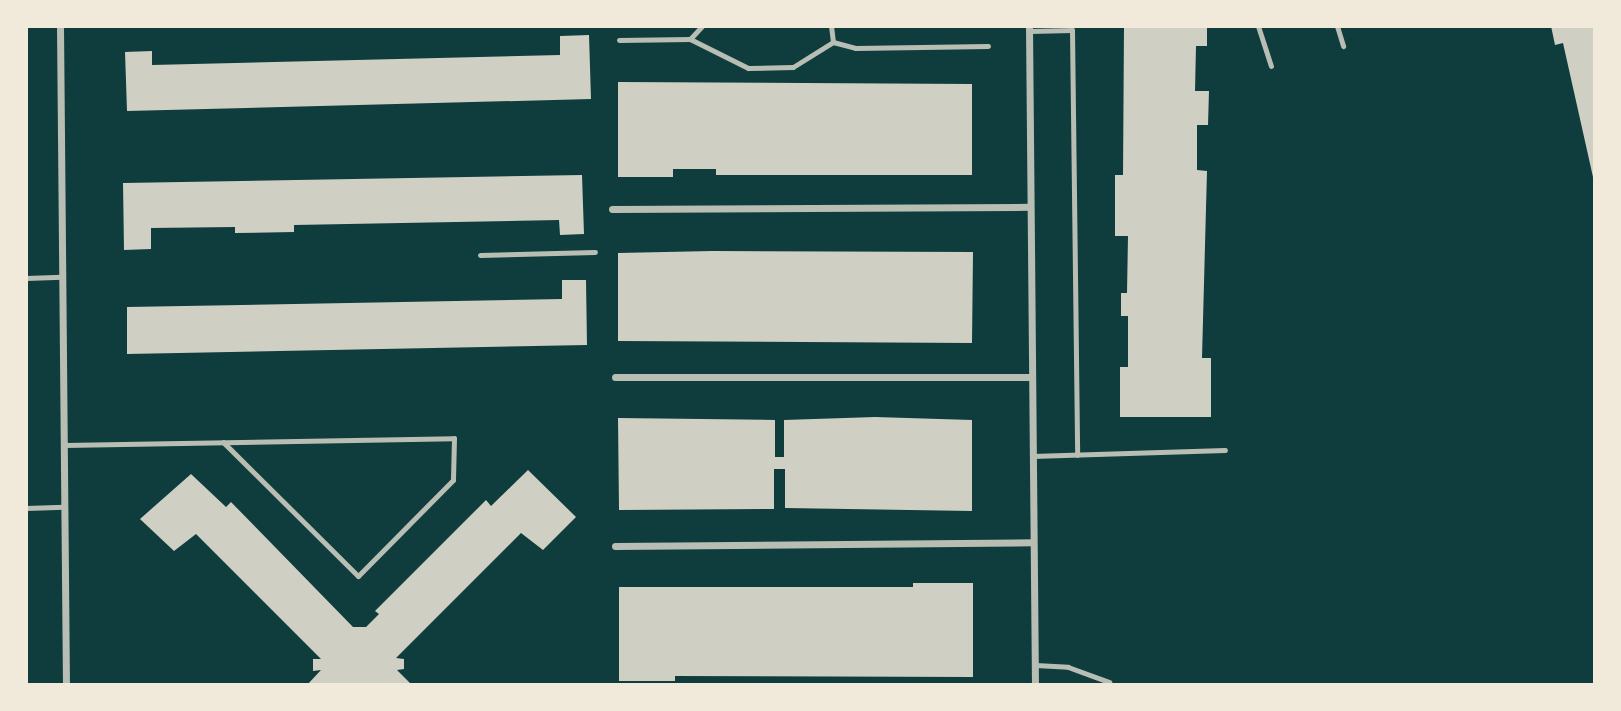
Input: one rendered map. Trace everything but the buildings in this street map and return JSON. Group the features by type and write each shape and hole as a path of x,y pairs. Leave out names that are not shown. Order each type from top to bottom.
{"street":[{"path":"60,26 66,685"},
{"path":"1029,29 1028,207 1035,685"},
{"path":"612,209 1028,207"},
{"path":"615,377 1031,377"},
{"path":"615,546 1033,542"}],"lane":[{"path":"690,39 702,26"},
{"path":"831,26 833,42"},
{"path":"1258,26 1271,66"},
{"path":"1337,26 1343,46"},
{"path":"1029,29 1072,30 1077,455"},
{"path":"619,40 690,39 730,63 768,69 809,61 833,42"},
{"path":"833,42 855,48 988,46"},
{"path":"480,255 595,252"},
{"path":"26,278 62,278"},
{"path":"64,445 223,442 454,438 453,480 358,576 223,442"},
{"path":"1032,456 1225,450"},
{"path":"26,508 64,507"},
{"path":"1035,665 1068,667 1110,682"}]}
